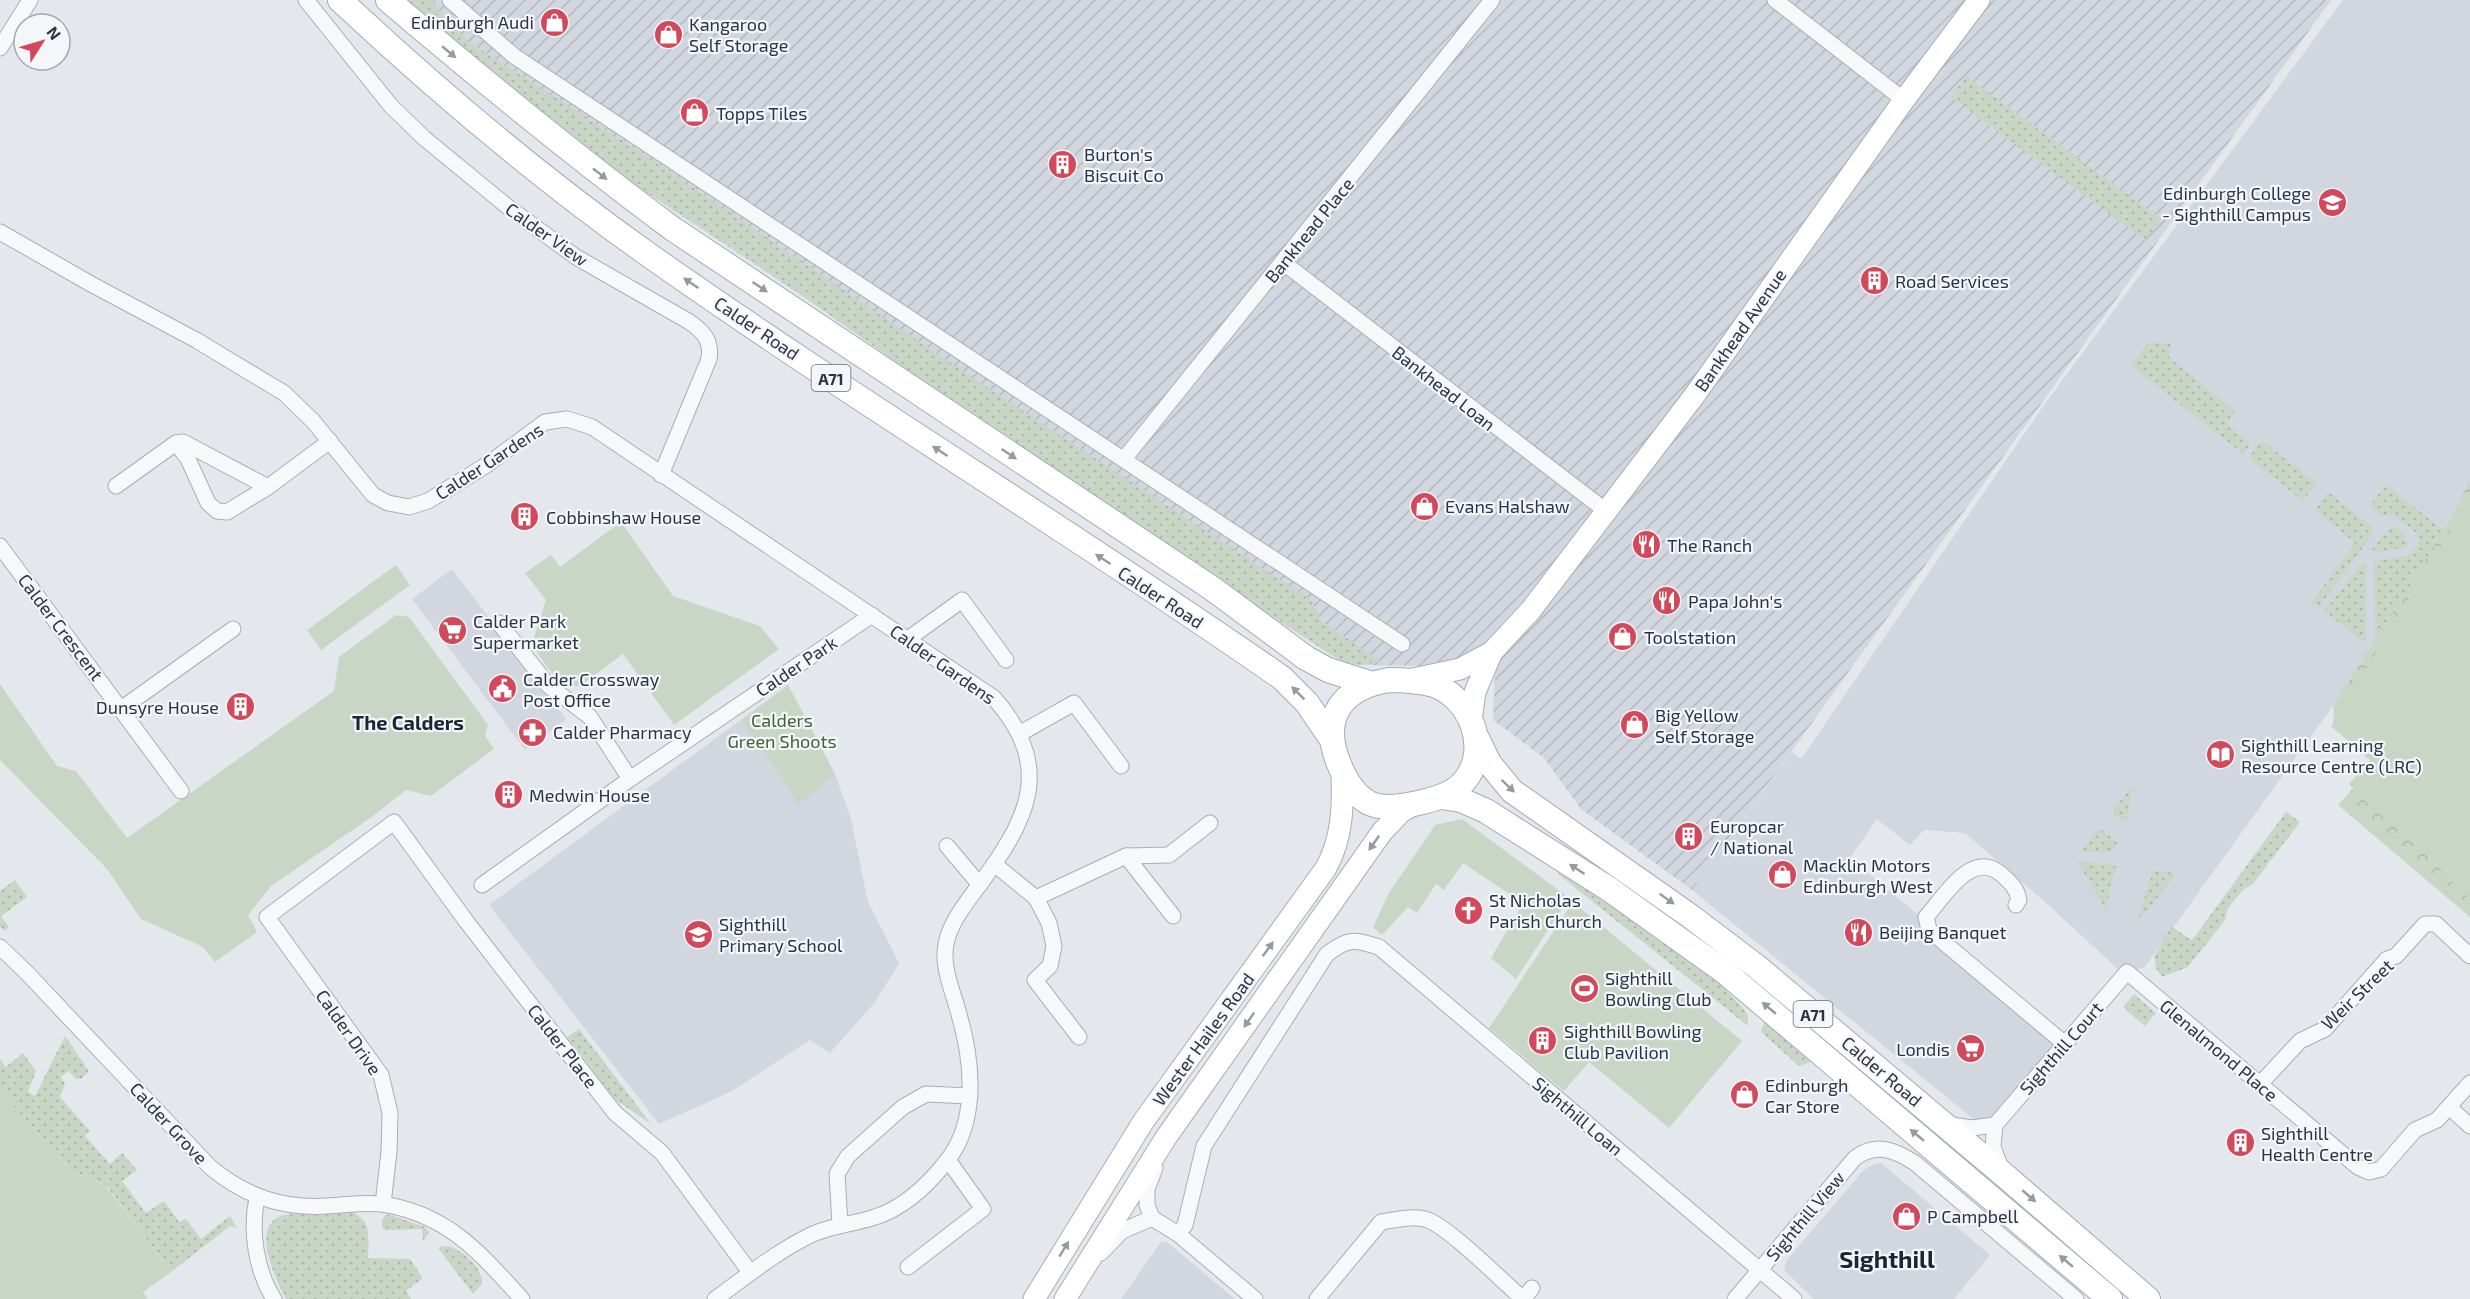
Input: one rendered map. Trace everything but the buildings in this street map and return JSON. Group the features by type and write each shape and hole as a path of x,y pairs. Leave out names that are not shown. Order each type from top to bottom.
{"main road":[{"name":"Calder Road","path":"340,0 398,55 580,204 646,252 878,410 1282,678 1307,703 1332,740"},
{"name":"Calder Road","path":"388,0 604,178 673,229 1214,589 1306,658 1328,670 1369,683"},
{"name":"Bankhead Avenue","path":"1406,681 1460,669 1492,652 1531,610 1694,396 1904,100 1979,0"},
{"name":"Bankhead Avenue","path":"1474,729 1475,692 1492,652"},
{"name":"A71","path":"1406,681 1435,686 1456,699 1474,729 1476,753 1469,773 1455,789 1440,797 1416,803 1394,807 1379,806 1369,803 1351,787 1342,771 1332,740 1334,718 1339,706 1348,696 1369,683 1406,681"},
{"name":"Calder Road","path":"1474,729 1489,764 1512,791 1682,910 1737,952 1832,1028 2148,1299"},
{"name":"Wester Hailes Road","path":"1034,1299 1143,1122 1326,868 1333,855 1342,822 1342,771"},
{"name":"Calder Road","path":"1440,797 1461,800 1486,811 1609,889 1725,972 2110,1299"},
{"name":"Wester Hailes Road","path":"1065,1299 1167,1136 1382,832 1401,812 1416,803"}],"street":[{"path":"0,48 30,0"},
{"name":"Calder View","path":"306,0 390,106 424,138 508,207 576,257 688,321 708,339 711,349 710,359 661,475"},
{"path":"450,0 513,56 1402,644"},
{"name":"Bankhead Place","path":"1124,459 1284,263 1492,0"},
{"path":"1775,0 1904,100"},
{"name":"Calder Gardens","path":"0,232 196,340 284,393 300,406 373,495 388,503 409,507 428,501 488,464 545,422 567,419 592,427 994,698 1009,715 1019,734 1029,774 1029,794 1022,818 951,929 945,952 949,979 967,1048 970,1075 970,1096 963,1130 948,1160 908,1201 876,1217 815,1233 750,1272 733,1294 715,1299"},
{"name":"Bankhead Loan","path":"1284,263 1606,511"},
{"path":"176,443 188,459 208,504 217,511 232,511 330,441"},
{"path":"116,486 176,443 183,442 268,487"},
{"name":"Calder Crescent","path":"0,546 181,791"},
{"path":"908,639 962,600 1006,660"},
{"name":"Calder Park","path":"482,885 630,779 872,615"},
{"path":"500,623 549,686 590,717 630,779"},
{"path":"121,709 233,629"},
{"path":"1019,734 1074,703 1121,766"},
{"name":"Calder Place","path":"383,830 394,822 466,921 615,1113 662,1153 750,1272"},
{"path":"1036,898 1126,856 1169,855 1210,823"},
{"name":"Calder Drive","path":"383,830 267,917 381,1075 390,1113 390,1152 383,1204"},
{"path":"947,846 980,885"},
{"path":"1126,856 1173,916"},
{"path":"994,864 1036,898 1048,923 1054,946 1050,966 1035,980 1079,1037"},
{"path":"2016,905 2019,900 2013,885 1994,868 1978,866 1966,871 1926,917 1929,930 2064,1044"},
{"name":"Weir Street","path":"2260,1084 2300,1041 2325,1029 2387,959 2396,956 2425,924 2436,924 2470,956"},
{"name":"Sighthill Loan","path":"1178,1234 1185,1225 1204,1146 1328,954 1343,943 1359,940 1379,947 1794,1299"},
{"name":"Calder Grove","path":"0,947 210,1167 227,1181 258,1198 302,1206 383,1204"},
{"name":"Sighthill Court","path":"1995,1125 2127,972"},
{"name":"Glenalmond Place","path":"2127,972 2358,1167 2368,1172 2381,1169 2415,1130 2437,1120 2449,1107"},
{"path":"2470,1083 2449,1107 2470,1126"},
{"path":"840,1225 837,1174 848,1156 903,1107 926,1094 970,1096"},
{"path":"1943,1123 1971,1128 1995,1125 1993,1147 2003,1174"},
{"path":"1167,1136 1147,1189 1147,1205 1152,1218 1178,1234 1255,1299"},
{"name":"Sighthill View","path":"1735,1299 1855,1158 1873,1148 1899,1153 1915,1163 2076,1299"},
{"path":"908,1267 983,1209 948,1160"},
{"path":"258,1198 254,1223 257,1254 263,1277 274,1299"},
{"path":"383,1204 419,1214 451,1230 493,1265 522,1299"},
{"path":"1079,1275 1122,1231 1152,1218"},
{"path":"1317,1299 1382,1222 1408,1218 1428,1220 1450,1235 1523,1299 1532,1288"}],"shaded area":[{"path":"405,0 2331,0 1692,890 1581,809 1544,758 1493,720 1496,648 1434,666 1358,665 596,159"},
{"path":"2343,0 2470,0 2470,489 2371,653 2144,968 2120,971 1965,833 1924,830 1910,845 1877,819 1850,858 2064,1036 1993,1117 1976,1121 1692,890 1792,752 1801,759 2044,405"},
{"path":"452,569 566,719 525,750 412,599"},
{"name":"Sighthill Primary School","path":"788,685 835,774 851,819 868,902 899,963 875,1002 830,1053 810,1040 730,1092 659,1124 489,905"},
{"path":"1881,1163 1990,1255 1954,1299 1814,1299 1784,1270 1786,1261 1863,1171"},
{"path":"1166,1241 1235,1299 1121,1299 1160,1243"}],"green space":[{"path":"405,0 433,0 437,8 469,42 648,157 985,386 1311,600 1321,621 1382,662 1358,665 1342,662 1065,481 757,264 596,159"},
{"path":"1966,76 2161,219 2145,240 1951,97"},
{"path":"2148,342 2171,344 2169,357 2235,411 2227,424 2248,441 2249,446 2243,454 2131,366"},
{"path":"2259,442 2265,443 2317,483 2303,501 2249,458"},
{"path":"2470,480 2470,917 2338,805 2378,761 2334,723 2333,706 2452,518"},
{"path":"2386,485 2445,531 2375,646 2374,561 2407,556 2419,544 2419,535 2394,516 2381,515 2369,506"},
{"path":"2328,492 2372,526 2372,535 2319,607 2311,603 2355,543 2315,510"},
{"path":"2470,499 2470,900 2412,841 2349,784 2370,760 2331,726"},
{"path":"621,522 673,596 760,626 779,649 674,725 623,654 580,686 564,683 557,678 532,644 546,600 525,573 551,555 560,567"},
{"path":"2392,525 2404,534 2407,544 2403,548 2374,553 2372,549"},
{"path":"2363,563 2366,565 2366,644 2324,611"},
{"path":"396,565 410,585 321,650 307,630"},
{"path":"396,615 409,617 488,725 485,736 494,749 431,796 406,790 373,816 271,886 248,915 257,932 215,962 203,947 141,919 107,869 0,760 0,684 57,766 76,771 127,838 334,691 339,657"},
{"name":"Calders Green Shoots","path":"788,685 835,774 799,804 742,720"},
{"path":"2132,786 2126,823 2112,812"},
{"path":"2286,812 2300,822 2253,884 2243,890 2228,908 2225,920 2188,967 2162,977 2156,968 2154,957 2171,926 2192,940"},
{"path":"1462,819 1569,898 1516,979 1491,958 1523,903 1463,863 1444,890 1436,884 1417,913 1408,907 1382,935 1373,927 1389,893 1435,825"},
{"path":"2099,828 2119,843 2111,852 2080,852"},
{"path":"2077,861 2116,865 2106,910"},
{"path":"1559,871 1567,872 1707,971 1743,1008 1748,1016 1748,1026 1558,874"},
{"path":"2153,871 2176,873 2146,913 2138,919"},
{"path":"15,880 27,897 1,916 9,927 5,931 0,927 0,891"},
{"path":"1573,902 1742,1041 1669,1128 1589,1062 1564,1091 1489,1028"},
{"path":"2134,994 2156,1013 2145,1026 2123,1007"},
{"path":"1765,1020 1803,1051 1810,1061 1799,1066 1761,1032"},
{"path":"579,1029 651,1124 616,1100 567,1037"},
{"path":"65,1036 89,1071 81,1079 76,1079 69,1071 61,1077 65,1084 60,1097 90,1131 85,1136 110,1164 122,1153 137,1170 122,1181 146,1213 164,1201 179,1222 186,1219 201,1239 230,1216 237,1228 230,1226 171,1272 106,1185 71,1172 0,1090 0,1059 6,1067 23,1053 36,1071 28,1092 35,1096"},
{"path":"0,1090 71,1172 105,1185 171,1272 143,1292 148,1299 0,1299"},
{"path":"350,1211 363,1219 366,1224 368,1258 410,1259 423,1278 406,1291 411,1299 286,1299 267,1250 266,1237 269,1226 277,1218 290,1214 323,1215"},
{"path":"388,1214 425,1227 429,1232 423,1241 422,1229 385,1230 382,1227 382,1219"},
{"path":"444,1246 463,1254 479,1271 482,1284 473,1294 438,1248"}],"place":[{"name":"Edinburgh Audi","path":"555,22"},
{"name":"Kangaroo Self Storage","path":"668,34"},
{"name":"Topps Tiles","path":"695,113"},
{"name":"Burton's Biscuit Co","path":"1063,164"},
{"name":"Edinburgh College - Sighthill Campus","path":"2332,203"},
{"name":"Road Services","path":"1874,281"},
{"name":"Evans Halshaw","path":"1424,506"},
{"name":"Cobbinshaw House","path":"525,517"},
{"name":"The Ranch","path":"1646,545"},
{"name":"Papa John's","path":"1667,601"},
{"name":"Calder Park Supermarket","path":"452,631"},
{"name":"Toolstation","path":"1623,637"},
{"name":"Calder Crossway Post Office","path":"502,689"},
{"name":"Dunsyre House","path":"240,707"},
{"name":"Big Yellow Self Storage","path":"1634,725"},
{"name":"Calder Pharmacy","path":"532,732"},
{"name":"Sighthill Learning Resource Centre (LRC)","path":"2220,755"},
{"name":"Medwin House","path":"508,795"},
{"name":"Europcar / National","path":"1689,836"},
{"name":"Macklin Motors Edinburgh West","path":"1782,875"},
{"name":"St Nicholas Parish Church","path":"1468,910"},
{"name":"Beijing Banquet","path":"1858,932"},
{"name":"Sighthill Primary School","path":"698,934"},
{"name":"Sighthill Bowling Club","path":"1584,988"},
{"name":"Sighthill Bowling Club Pavilion","path":"1543,1041"},
{"name":"Londis","path":"1971,1049"},
{"name":"Edinburgh Car Store","path":"1744,1095"},
{"name":"Sighthill Health Centre","path":"2240,1143"},
{"name":"P Campbell","path":"1906,1216"}],"district":[{"name":"The Calders","path":"408,722"},
{"name":"Sighthill","path":"1887,1258"}]}
